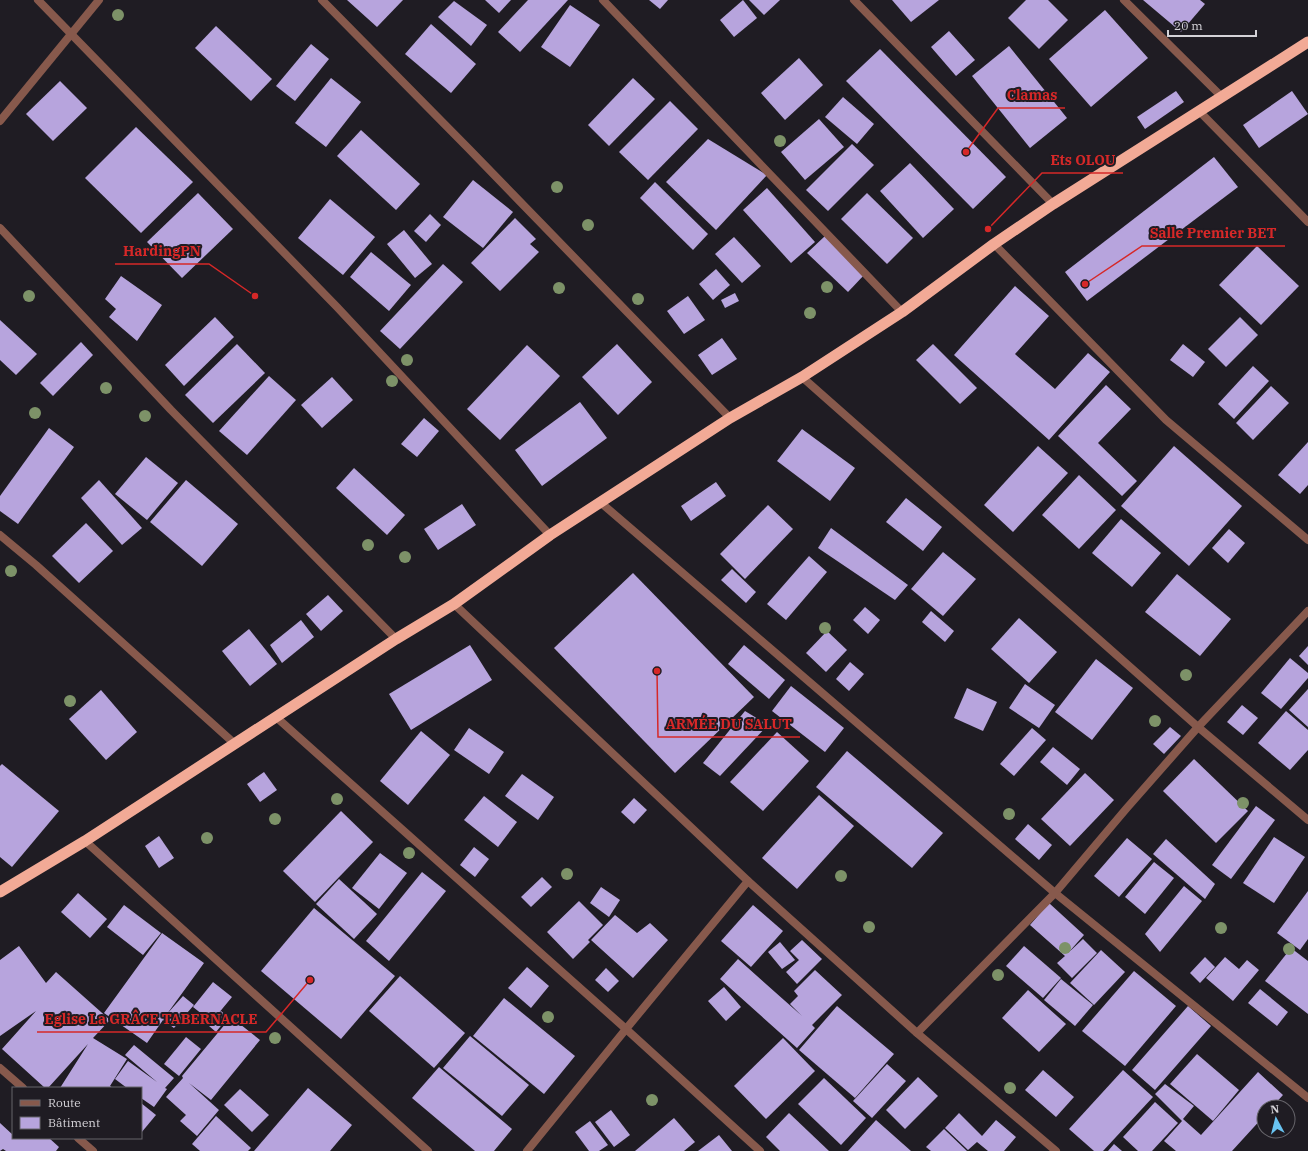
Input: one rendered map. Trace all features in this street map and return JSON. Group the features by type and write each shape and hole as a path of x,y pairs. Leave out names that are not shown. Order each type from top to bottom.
{"highway":[{"path":"1,890 85,841 396,639 454,604 550,535 600,502 730,418 802,378 902,312 994,244 1053,204 1308,42"}],"street":[{"path":"38,0 337,307 550,535"},
{"path":"0,121 99,0"},
{"path":"322,0 475,155 730,418"},
{"path":"603,0 902,312"},
{"path":"854,0 1053,204"},
{"path":"1124,0 1222,97"},
{"path":"1200,112 1308,222"},
{"path":"0,228 171,410 396,639"},
{"path":"994,244 1166,420 1308,540"},
{"path":"802,378 1198,727 1308,820"},
{"path":"600,502 1055,893 1308,1098"},
{"path":"0,535 36,565 235,744"},
{"path":"454,604 748,881 917,1033 1056,1151"},
{"path":"917,1033 1055,893 1198,727 1308,611"},
{"path":"276,717 626,1029 760,1151"},
{"path":"85,841 428,1151"},
{"path":"527,1151 748,881"},
{"path":"0,1068 22,1087"},
{"path":"79,1139 93,1151"}],"building":[{"path":"347,0 403,0 377,27"},
{"path":"485,0 511,0 499,13"},
{"path":"528,0 568,0 520,52 498,32"},
{"path":"649,0 668,0 660,9"},
{"path":"743,0 757,18 734,37 720,20"},
{"path":"749,0 780,0 764,15"},
{"path":"892,0 939,0 911,22"},
{"path":"1026,0 1048,0 1068,20 1039,49 1008,18"},
{"path":"1143,0 1200,0 1205,4 1181,32"},
{"path":"454,1 487,25 471,46 438,17"},
{"path":"570,5 600,25 570,67 541,47"},
{"path":"1105,10 1148,58 1091,107 1049,59"},
{"path":"431,24 476,64 451,93 405,54"},
{"path":"216,26 272,79 251,101 195,48"},
{"path":"949,31 975,60 956,76 931,47"},
{"path":"311,44 329,59 295,101 276,86"},
{"path":"1009,46 1067,118 1030,148 972,76"},
{"path":"880,49 1006,177 973,209 846,81"},
{"path":"799,58 823,85 785,120 761,93"},
{"path":"331,78 361,102 326,147 295,123"},
{"path":"633,78 655,99 609,146 588,125"},
{"path":"60,81 87,108 53,141 26,114"},
{"path":"1176,91 1184,102 1145,129 1137,117"},
{"path":"1292,91 1308,114 1259,148 1243,125"},
{"path":"843,97 874,124 857,144 825,117"},
{"path":"670,101 698,129 648,180 619,152"},
{"path":"819,119 844,147 805,180 781,152"},
{"path":"136,127 193,182 141,233 85,178"},
{"path":"361,130 420,184 396,210 337,156"},
{"path":"708,139 767,175 716,230 666,182"},
{"path":"852,144 874,165 828,211 806,190"},
{"path":"1214,157 1238,187 1087,301 1065,272"},
{"path":"910,163 954,209 923,238 880,191"},
{"path":"473,180 513,212 483,248 443,217"},
{"path":"655,182 708,234 693,250 640,198"},
{"path":"767,188 815,242 791,263 743,210"},
{"path":"198,193 233,229 182,278 147,242"},
{"path":"867,193 913,238 887,264 841,219"},
{"path":"330,199 375,237 343,275 298,238"},
{"path":"430,214 441,225 426,242 414,231"},
{"path":"515,218 536,239 530,244 539,252 500,291 471,263"},
{"path":"404,230 432,264 415,278 387,244"},
{"path":"825,236 865,274 848,292 807,253"},
{"path":"734,237 761,266 742,283 715,254"},
{"path":"1257,246 1299,286 1261,325 1219,285"},
{"path":"371,252 411,285 389,311 350,277"},
{"path":"443,264 463,282 400,349 380,331"},
{"path":"716,269 730,285 713,300 699,284"},
{"path":"121,276 162,305 137,341 109,317 116,309 105,299"},
{"path":"1015,286 1049,316 1015,354 1055,389 1088,353 1110,372 1049,440 954,355"},
{"path":"735,293 739,301 725,308 721,300"},
{"path":"688,296 705,320 684,334 667,311"},
{"path":"215,317 234,337 184,386 165,365"},
{"path":"1240,317 1258,335 1226,367 1208,349"},
{"path":"0,320 37,354 16,375 0,360"},
{"path":"722,338 737,359 712,375 698,355"},
{"path":"81,342 93,355 53,396 40,383"},
{"path":"237,344 265,373 213,423 185,395"},
{"path":"617,344 652,382 618,415 582,377"},
{"path":"933,344 977,388 960,404 916,360"},
{"path":"1183,344 1205,362 1193,377 1170,360"},
{"path":"527,345 560,376 500,440 467,409"},
{"path":"1253,366 1269,381 1234,419 1218,404"},
{"path":"269,376 296,400 247,455 219,431"},
{"path":"332,377 353,400 322,428 301,405"},
{"path":"1106,385 1131,409 1098,443 1137,481 1122,496 1058,436"},
{"path":"1271,386 1289,403 1253,440 1236,423"},
{"path":"580,402 607,438 542,486 515,450"},
{"path":"424,418 439,431 417,457 401,444"},
{"path":"49,428 74,447 18,524 0,511 0,496"},
{"path":"802,429 855,468 830,501 777,461"},
{"path":"1308,442 1308,485 1300,494 1278,475"},
{"path":"1038,446 1068,473 1013,532 984,505"},
{"path":"1174,446 1242,506 1189,566 1121,506"},
{"path":"146,457 178,483 147,520 115,494"},
{"path":"354,468 405,515 387,535 336,488"},
{"path":"1079,475 1116,510 1079,549 1042,515"},
{"path":"99,480 142,528 122,545 81,498"},
{"path":"186,480 238,524 202,566 150,522"},
{"path":"716,482 726,496 691,521 681,506"},
{"path":"906,498 942,527 923,551 886,522"},
{"path":"462,504 476,525 438,550 424,529"},
{"path":"768,505 793,529 745,579 720,554"},
{"path":"1121,519 1161,553 1132,587 1092,553"},
{"path":"86,523 113,551 79,583 52,556"},
{"path":"831,528 908,585 895,600 818,548"},
{"path":"1229,529 1245,543 1228,563 1212,548"},
{"path":"943,552 976,579 943,616 911,589"},
{"path":"809,556 827,572 786,620 767,604"},
{"path":"732,569 756,592 746,603 721,580"},
{"path":"633,573 754,697 675,773 554,648"},
{"path":"1177,574 1231,619 1200,656 1145,612"},
{"path":"328,595 343,611 321,631 306,614"},
{"path":"865,607 880,620 868,634 853,620"},
{"path":"931,611 954,631 945,642 922,622"},
{"path":"1019,618 1057,652 1029,683 991,649"},
{"path":"301,620 314,637 282,663 270,645"},
{"path":"249,629 277,664 250,686 222,651"},
{"path":"827,631 847,650 826,672 806,653"},
{"path":"470,645 492,680 411,730 389,694"},
{"path":"744,645 785,680 769,699 728,664"},
{"path":"1308,646 1308,665 1299,656"},
{"path":"1290,658 1308,673 1308,678 1281,709 1261,693"},
{"path":"1096,659 1133,688 1092,740 1055,712"},
{"path":"850,662 864,674 849,691 836,679"},
{"path":"1025,684 1055,705 1039,728 1009,708"},
{"path":"791,686 844,728 825,752 772,711"},
{"path":"967,688 997,702 983,731 954,718"},
{"path":"1308,689 1308,727 1289,710"},
{"path":"101,690 137,732 106,760 69,719"},
{"path":"1242,705 1258,718 1243,735 1227,722"},
{"path":"745,711 768,725 720,776 703,763"},
{"path":"1286,711 1308,730 1308,750 1290,770 1258,743"},
{"path":"1170,727 1181,736 1164,754 1153,744"},
{"path":"469,728 504,752 489,774 454,750"},
{"path":"1032,728 1046,740 1014,776 1000,764"},
{"path":"421,731 450,755 408,805 380,781"},
{"path":"777,732 809,761 763,811 730,782"},
{"path":"1053,747 1080,769 1067,785 1040,762"},
{"path":"847,751 943,833 912,868 816,787"},
{"path":"1194,759 1248,811 1216,843 1163,791"},
{"path":"2,764 59,811 12,867 0,857 0,766"},
{"path":"264,772 277,790 260,802 247,784"},
{"path":"1085,773 1114,800 1070,846 1041,819"},
{"path":"522,774 554,797 538,820 505,796"},
{"path":"819,795 854,826 797,889 762,858"},
{"path":"484,796 517,822 498,847 464,820"},
{"path":"634,798 647,810 634,824 621,812"},
{"path":"1256,806 1275,820 1231,879 1212,865"},
{"path":"341,811 373,842 315,902 283,871"},
{"path":"1028,824 1052,845 1039,860 1015,839"},
{"path":"159,836 174,858 159,868 145,846"},
{"path":"1274,837 1305,857 1274,903 1243,883"},
{"path":"1127,838 1152,859 1119,897 1094,876"},
{"path":"1166,839 1215,884 1205,899 1153,854"},
{"path":"474,847 489,859 475,877 460,865"},
{"path":"380,853 407,873 379,909 352,888"},
{"path":"1154,862 1174,878 1145,914 1125,897"},
{"path":"422,872 446,891 389,961 366,941"},
{"path":"542,877 552,887 531,907 521,897"},
{"path":"339,879 377,914 354,939 316,904"},
{"path":"1184,886 1202,901 1160,952 1145,934"},
{"path":"601,887 620,900 609,917 590,903"},
{"path":"1308,891 1308,939 1300,950 1277,933"},
{"path":"78,893 107,919 90,938 61,912"},
{"path":"579,901 603,925 588,940 590,942 573,959 547,932"},
{"path":"1049,903 1084,935 1068,953 1083,939 1097,953 1072,978 1057,963 1065,956 1030,925"},
{"path":"124,905 161,933 143,955 107,927"},
{"path":"753,905 783,931 751,967 721,941"},
{"path":"314,908 395,976 341,1039 261,971"},
{"path":"615,915 637,933 650,923 668,940 633,978 591,940"},
{"path":"162,933 204,963 167,1014 183,996 194,1005 174,1028 163,1020 147,1043 104,1013"},
{"path":"802,940 822,959 797,984 786,972 799,960 790,951"},
{"path":"780,942 795,960 782,969 768,952"},
{"path":"19,946 46,983 56,972 110,1020 93,1038 127,1059 110,1086 112,1087 61,1087 88,1044 49,1087 44,1087 2,1049 36,1011 0,1036 0,960"},
{"path":"1024,946 1061,978 1043,998 1006,966"},
{"path":"1291,948 1308,961 1308,1014 1265,981"},
{"path":"1101,950 1125,972 1094,1005 1070,983"},
{"path":"1205,957 1215,967 1200,983 1190,973"},
{"path":"1225,957 1239,969 1247,960 1259,970 1233,1001 1206,978"},
{"path":"738,959 802,1016 790,1004 798,996 794,991 815,970 842,995 812,1025 815,1028 797,1048 720,979"},
{"path":"527,967 549,986 531,1008 508,988"},
{"path":"606,968 619,981 608,992 595,980"},
{"path":"1134,971 1176,1006 1125,1066 1082,1031"},
{"path":"400,976 465,1033 434,1068 369,1011"},
{"path":"1061,979 1093,1005 1075,1026 1044,1000"},
{"path":"213,982 232,997 213,1020 221,1011 228,1017 216,1032 209,1026 212,1022 193,1007"},
{"path":"724,987 741,1007 726,1021 708,1001"},
{"path":"1260,989 1288,1012 1277,1026 1248,1003"},
{"path":"1028,990 1066,1024 1039,1052 1002,1018"},
{"path":"504,998 575,1056 544,1094 473,1036"},
{"path":"837,1006 894,1054 855,1098 799,1050"},
{"path":"1188,1006 1211,1026 1155,1090 1132,1070"},
{"path":"231,1017 260,1040 211,1100 189,1083 219,1110 197,1136 180,1121 186,1115 166,1097 183,1078 182,1076"},
{"path":"470,1036 529,1085 502,1116 443,1068"},
{"path":"186,1037 201,1049 179,1076 164,1064"},
{"path":"783,1038 815,1071 766,1119 734,1086"},
{"path":"134,1045 174,1078 165,1088 167,1089 154,1107 142,1099 142,1087 126,1087 115,1079 128,1061 157,1082 125,1055"},
{"path":"1197,1054 1239,1090 1213,1121 1170,1084"},
{"path":"887,1064 906,1081 872,1118 853,1101"},
{"path":"439,1067 512,1129 494,1151 475,1151 412,1098"},
{"path":"1043,1070 1074,1097 1056,1117 1025,1090"},
{"path":"1123,1070 1153,1097 1103,1151 1094,1151 1069,1129"},
{"path":"1258,1072 1283,1095 1279,1099 1256,1099 1256,1125 1232,1151 1176,1151 1164,1141 1182,1121 1155,1094 1165,1084 1194,1106 1183,1119 1201,1135"},
{"path":"918,1077 938,1096 905,1129 886,1110"},
{"path":"824,1078 866,1118 841,1145 798,1104"},
{"path":"308,1088 352,1125 330,1151 254,1151"},
{"path":"240,1089 269,1115 252,1132 224,1105"},
{"path":"1155,1102 1178,1123 1152,1151 1138,1151 1123,1137"},
{"path":"142,1104 156,1115 142,1132"},
{"path":"611,1110 630,1135 614,1147 595,1122"},
{"path":"789,1113 829,1151 780,1151 766,1137"},
{"path":"959,1113 982,1136 996,1120 1016,1137 1004,1151 988,1151 977,1142 968,1150 945,1128"},
{"path":"216,1116 251,1148 248,1151 200,1151 192,1144"},
{"path":"674,1118 695,1142 684,1151 635,1151"},
{"path":"876,1120 911,1151 848,1151"},
{"path":"590,1121 608,1145 599,1151 589,1151 575,1132"},
{"path":"0,1123 12,1134 12,1139 50,1139 59,1147 56,1151 6,1151 3,1149 0,1151"},
{"path":"944,1129 967,1151 931,1151 926,1147"},
{"path":"719,1135 732,1151 698,1151"},
{"path":"1114,1144 1122,1151 1108,1151"}],"place":[{"name":"Clamas","path":"966,152"},
{"name":"Ets OLOU","path":"988,229"},
{"name":"Salle Premier BET","path":"1085,284"},
{"name":"HardingPN","path":"255,296"},
{"name":"ARMÉE DU SALUT","path":"657,671"},
{"name":"Eglise La GRÂCE TABERNACLE","path":"310,980"}]}
